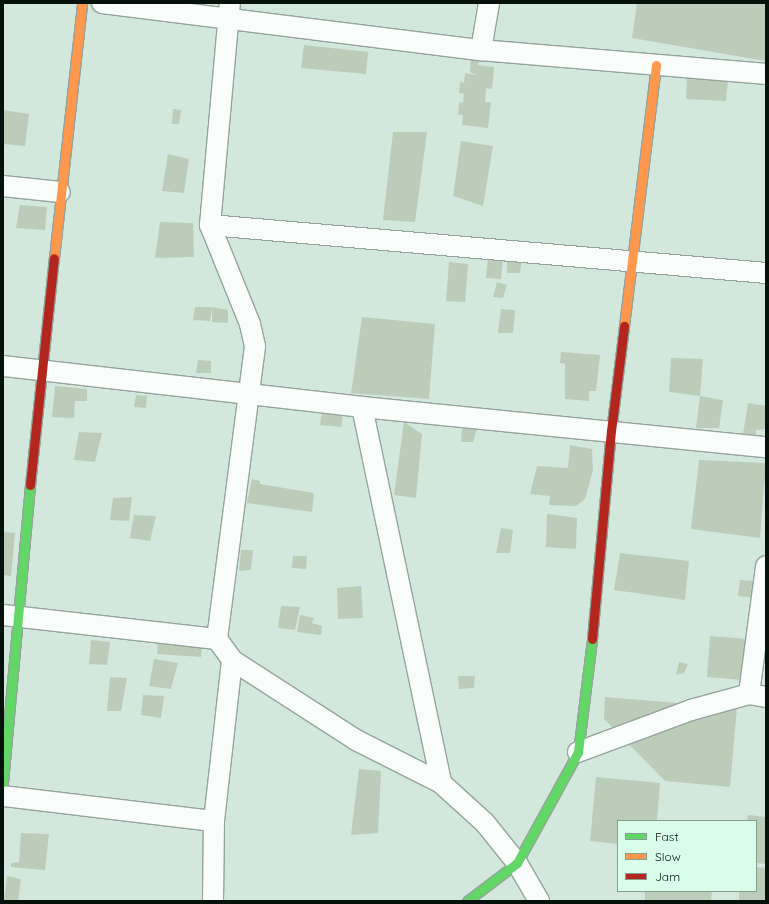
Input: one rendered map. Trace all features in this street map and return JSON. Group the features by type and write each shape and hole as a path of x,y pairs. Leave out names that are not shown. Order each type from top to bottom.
{"street":[{"path":"3,782 10,616 41,370 82,3"},
{"path":"102,3 230,10 481,50 766,74"},
{"path":"481,50 489,3"},
{"path":"230,10 210,225 254,334 248,394 217,638 232,660 356,740 441,783 485,824 517,863 539,901"},
{"path":"467,901 517,863 578,752 588,674 611,431 656,65"},
{"path":"3,186 60,192"},
{"path":"210,225 766,273"},
{"path":"3,366 362,407 766,447"},
{"path":"362,407 441,783"},
{"path":"578,752 691,710 758,696 766,566"},
{"path":"10,616 217,638"},
{"path":"213,901 214,821 232,660"},
{"path":"3,796 214,821"}],"building":[{"path":"637,3 766,3 766,61 632,38"},
{"path":"304,45 368,52 366,74 301,68"},
{"path":"471,59 479,60 478,65 494,67 492,89 486,88 485,102 491,102 488,128 462,125 463,115 458,114 459,102 463,103 464,94 459,93 460,82 464,83 465,73 477,75 470,72"},
{"path":"687,78 728,80 726,101 686,99"},
{"path":"173,109 181,110 179,124 172,124"},
{"path":"3,110 29,114 25,146 3,144"},
{"path":"393,132 427,132 415,222 383,220"},
{"path":"461,141 493,146 483,206 453,196"},
{"path":"168,154 189,159 184,193 162,191"},
{"path":"20,205 47,207 45,230 16,228"},
{"path":"160,222 193,223 194,257 155,258"},
{"path":"488,258 503,258 501,279 486,278"},
{"path":"507,259 522,260 520,273 507,273"},
{"path":"449,262 468,264 465,302 446,301"},
{"path":"497,282 507,285 503,298 493,297"},
{"path":"195,307 212,307 210,321 193,320"},
{"path":"212,307 228,310 228,323 212,322"},
{"path":"501,309 515,310 513,333 498,333"},
{"path":"362,317 435,324 429,399 351,393"},
{"path":"561,352 600,355 596,391 589,391 589,401 565,399 565,364 560,363"},
{"path":"671,358 703,359 700,396 669,392"},
{"path":"198,360 211,361 211,373 196,373"},
{"path":"55,386 87,389 87,401 75,401 74,418 52,417"},
{"path":"136,395 147,396 146,408 134,407"},
{"path":"700,396 723,400 719,428 696,428"},
{"path":"748,403 766,406 766,429 756,430 756,435 743,434"},
{"path":"322,413 343,416 341,427 320,425"},
{"path":"404,422 422,434 416,498 394,495"},
{"path":"462,429 477,429 473,442 461,442"},
{"path":"79,432 102,433 95,462 74,460"},
{"path":"570,445 592,449 593,470 585,499 576,506 549,505 550,496 530,494 537,466 568,468"},
{"path":"699,460 766,463 760,538 691,529"},
{"path":"252,479 260,481 260,484 314,493 312,512 247,503"},
{"path":"132,497 129,521 110,520 113,498"},
{"path":"547,514 577,518 576,549 546,547"},
{"path":"134,515 156,516 150,541 130,538"},
{"path":"501,528 513,530 510,553 496,553"},
{"path":"3,532 15,533 11,576 3,575"},
{"path":"241,550 253,550 251,570 239,571"},
{"path":"620,553 689,561 685,600 614,590"},
{"path":"293,556 307,556 306,569 292,568"},
{"path":"740,580 757,581 756,598 738,596"},
{"path":"361,586 363,618 338,619 337,588"},
{"path":"281,606 300,607 295,630 278,628"},
{"path":"300,615 314,618 312,623 322,626 321,635 297,632"},
{"path":"710,636 747,639 743,680 707,677"},
{"path":"91,640 110,642 107,665 89,664"},
{"path":"158,643 202,646 201,657 157,654"},
{"path":"154,659 178,663 171,689 149,686"},
{"path":"679,662 688,664 684,673 676,675"},
{"path":"458,676 475,676 474,688 459,689"},
{"path":"110,677 127,678 121,711 107,711"},
{"path":"143,695 164,696 161,718 141,715"},
{"path":"605,697 737,708 730,787 665,781 604,719"},
{"path":"359,769 381,771 378,833 351,835"},
{"path":"596,777 660,783 657,820 617,820 617,844 590,841"},
{"path":"748,815 766,817 766,864 757,863 757,820 747,820"},
{"path":"21,833 49,834 45,870 11,867 11,863 19,862"},
{"path":"757,867 766,868 766,901 739,901 739,892 757,892"},
{"path":"7,876 21,879 18,901 4,901"},
{"path":"645,892 712,892 711,901 645,901"}],"traffic: fast":[{"path":"3,782 30,485"},
{"path":"467,901 517,863 578,752 592,639"}],"traffic: slow":[{"path":"54,258 82,3"},
{"path":"624,326 656,65"}],"traffic: jam":[{"path":"30,485 54,258"},
{"path":"592,639 611,431 624,326"}]}
